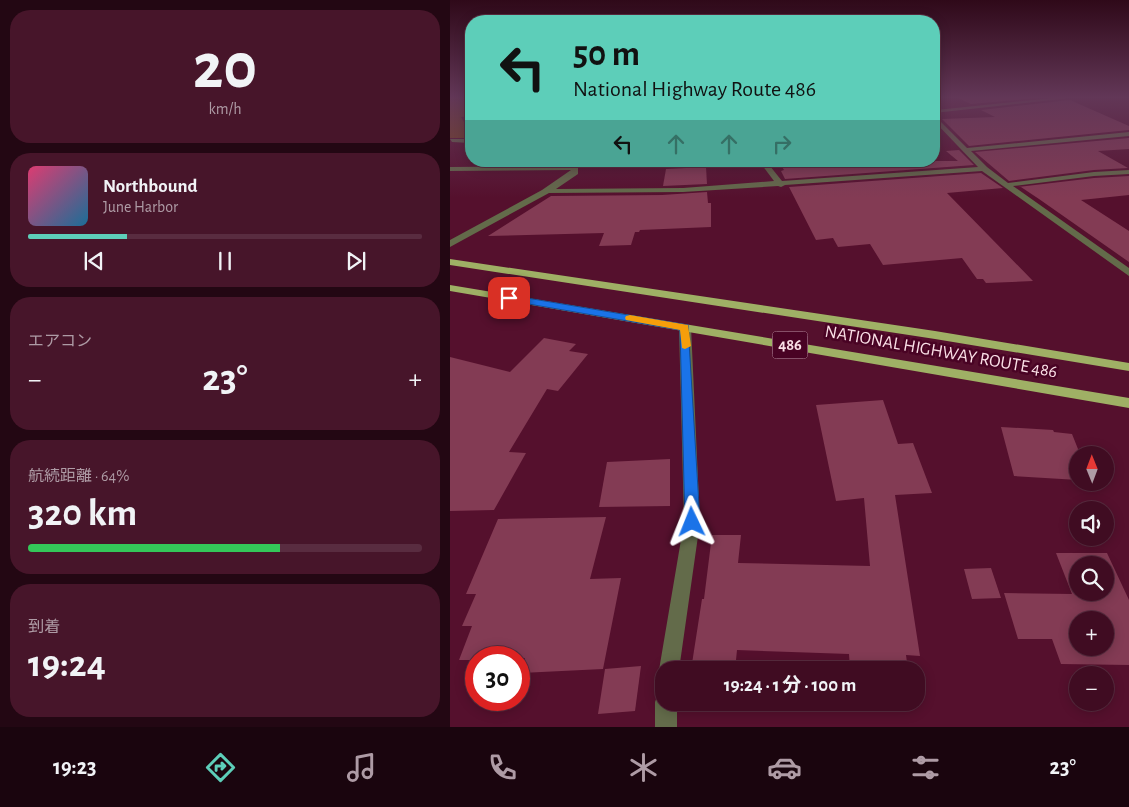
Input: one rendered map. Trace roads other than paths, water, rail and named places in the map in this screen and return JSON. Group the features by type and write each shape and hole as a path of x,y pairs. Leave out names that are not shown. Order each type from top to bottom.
{"highway":[{"name":"NATIONAL HIGHWAY ROUTE 486","path":"450,262 935,335 1129,367"},
{"name":"NATIONAL HIGHWAY ROUTE 486","path":"450,288 1129,403"}],"street":[{"path":"947,131 984,169 1124,265 1129,273"},
{"path":"965,150 1129,134"},
{"path":"452,140 465,141"},
{"path":"767,167 781,185"},
{"path":"450,169 575,168 575,172 550,191 471,231 450,244"},
{"path":"550,191 683,190 781,185 884,175 984,169"},
{"path":"1008,185 1094,174 1129,172"},
{"path":"670,661 692,522 685,327"},
{"path":"666,711 666,727"}]}
